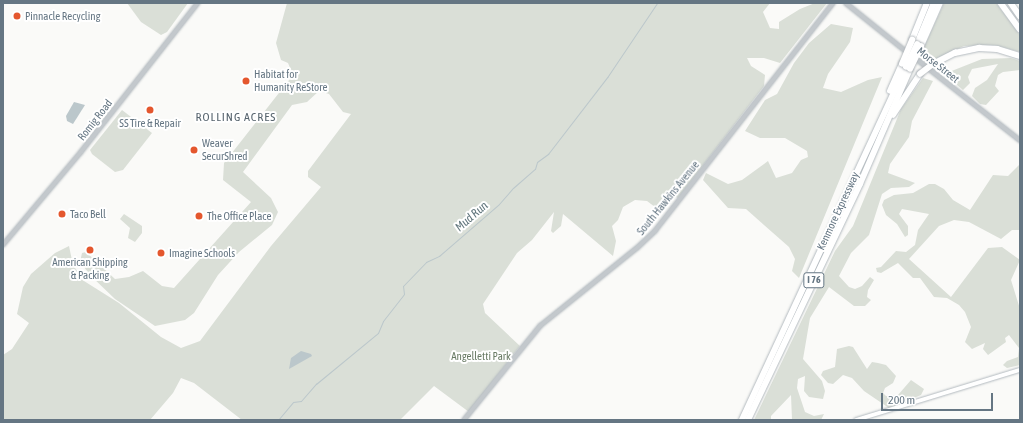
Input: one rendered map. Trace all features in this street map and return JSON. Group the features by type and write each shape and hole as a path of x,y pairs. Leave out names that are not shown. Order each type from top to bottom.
{"highway":[{"path":"917,43 927,3"},
{"path":"879,139 906,66 934,3"},
{"path":"906,66 907,52 917,43 940,3"},
{"path":"1001,3 1020,29"},
{"path":"1012,3 1020,11"},
{"path":"1012,3 1020,16"},
{"name":"I 76","path":"879,139 906,93 920,74 933,64 955,53 979,48 997,49 1020,56"},
{"name":"Kenmore Expressway","path":"742,420 906,66"},
{"name":"Kenmore Expressway","path":"748,420 879,139"}],"main road":[{"path":"856,420 1020,370"}],"street":[{"name":"Romig Road","path":"3,245 78,155 198,3"},
{"name":"South Hawkins Avenue","path":"464,420 540,326 625,259 655,231 833,3"},
{"name":"Morse Street","path":"846,3 1020,140"}],"green space":[{"path":"127,3 188,3 167,32 161,35 141,22"},
{"name":"Angelletti Park","path":"287,3 770,3 763,12 770,28 779,29 779,22 800,9 815,3 827,3 780,63 764,58 747,58 751,66 765,75 764,86 678,198 676,197 664,211 659,210 647,201 635,200 623,207 618,220 612,226 616,241 613,256 563,214 561,226 553,233 551,231 554,212 532,240 517,253 483,304 485,313 520,346 469,412 434,386 400,420 242,420 194,383 181,378 173,393 150,420 3,420 3,355 12,349 29,323 17,314 23,287 31,274 55,253 69,246 73,265 84,281 119,303 161,337 181,348 200,341 271,246 321,187 308,177 308,171 351,114 343,112 329,94 319,91 307,102 292,105 243,172 271,198 278,212 272,225 239,252 218,275 194,313 185,320 155,326 115,299 91,276 80,262 82,253 86,252 115,279 129,277 143,271 162,286 174,288 251,202 223,180 224,163 293,75 288,63 281,60 276,43"},
{"path":"944,3 996,3 1020,35 1020,52 995,45 964,46 926,63 919,58"},
{"path":"831,24 853,28 850,42 828,74 823,88 841,92 868,80 882,77 799,278 792,271 795,259 789,247 746,209 728,208 703,180 706,173 728,184 742,180 768,161 776,178 792,173 801,160 808,157 807,151 785,138 760,138 745,131 765,100 777,94 794,63 809,43"},
{"path":"1011,58 1020,61 1020,70 1003,72 998,75 995,86 999,91 986,105 980,104 972,96 975,88 987,80 998,64 972,69 968,77 970,83 963,90 944,74 982,59"},
{"path":"923,78 933,81 912,121 909,137 890,164 888,173 915,183 909,187 891,188 882,194 869,235 851,253 839,276 849,287 855,289 862,286 870,277 874,280 868,290 867,297 871,300 865,306 854,306 829,287 810,318 803,359 822,381 825,391 823,399 809,397 804,391 805,376 798,379 797,388 805,412 814,416 824,414 821,420 792,420 791,395 771,416 771,420 754,420 835,251 853,226 901,109"},
{"path":"122,110 152,133 123,170 115,172 92,154 90,150"},
{"path":"1020,164 1020,230 1012,230 1001,239 969,222 954,220 939,226 909,259 951,297 988,248 1002,247 1020,260 1011,280 1020,309 1020,365 1007,368 1003,365 1007,361 1018,357 1019,348 1009,335 1005,338 1006,342 988,355 983,349 985,343 972,349 965,342 971,327 965,312 959,305 947,298 934,297 920,278 913,278 898,263 881,273 877,272 876,268 881,267 896,251 906,252 915,245 918,230 929,214 902,209 899,214 908,226 908,235 905,237 897,224 886,215 882,205 884,200 894,195 913,193 929,184 935,184 944,189 953,200 970,210 993,175 1008,176"},
{"path":"124,214 142,226 142,233 135,242 128,238 130,228 120,219"},
{"path":"849,346 853,347 867,369 872,362 878,363 886,365 896,376 893,383 885,388 883,393 886,396 898,395 911,380 924,389 921,395 889,408 864,391 852,378 843,375 833,384 828,383 821,375 823,371 835,367 837,349"}],"shaded area":[{"path":"74,102 85,105 73,124 67,121 66,116"},
{"path":"301,351 311,354 312,356 289,369 291,358"}],"waterway":[{"name":"Mud Run","path":"278,420 293,402 301,401 316,384 378,333 383,321 404,294 403,286 426,262 439,256 499,204 513,188 535,169 537,162 548,154 608,76 657,3"}],"place":[{"name":"Pinnacle Recycling","path":"17,16"},
{"name":"Habitat for Humanity ReStore","path":"246,81"},
{"name":"SS Tire & Repair","path":"150,110"},
{"name":"Weaver SecurShred","path":"194,150"},
{"name":"Taco Bell","path":"62,214"},
{"name":"The Office Place","path":"199,216"},
{"name":"American Shipping & Packing","path":"90,250"},
{"name":"Imagine Schools","path":"161,253"}],"district":[{"name":"ROLLING ACRES","path":"236,118"}]}
